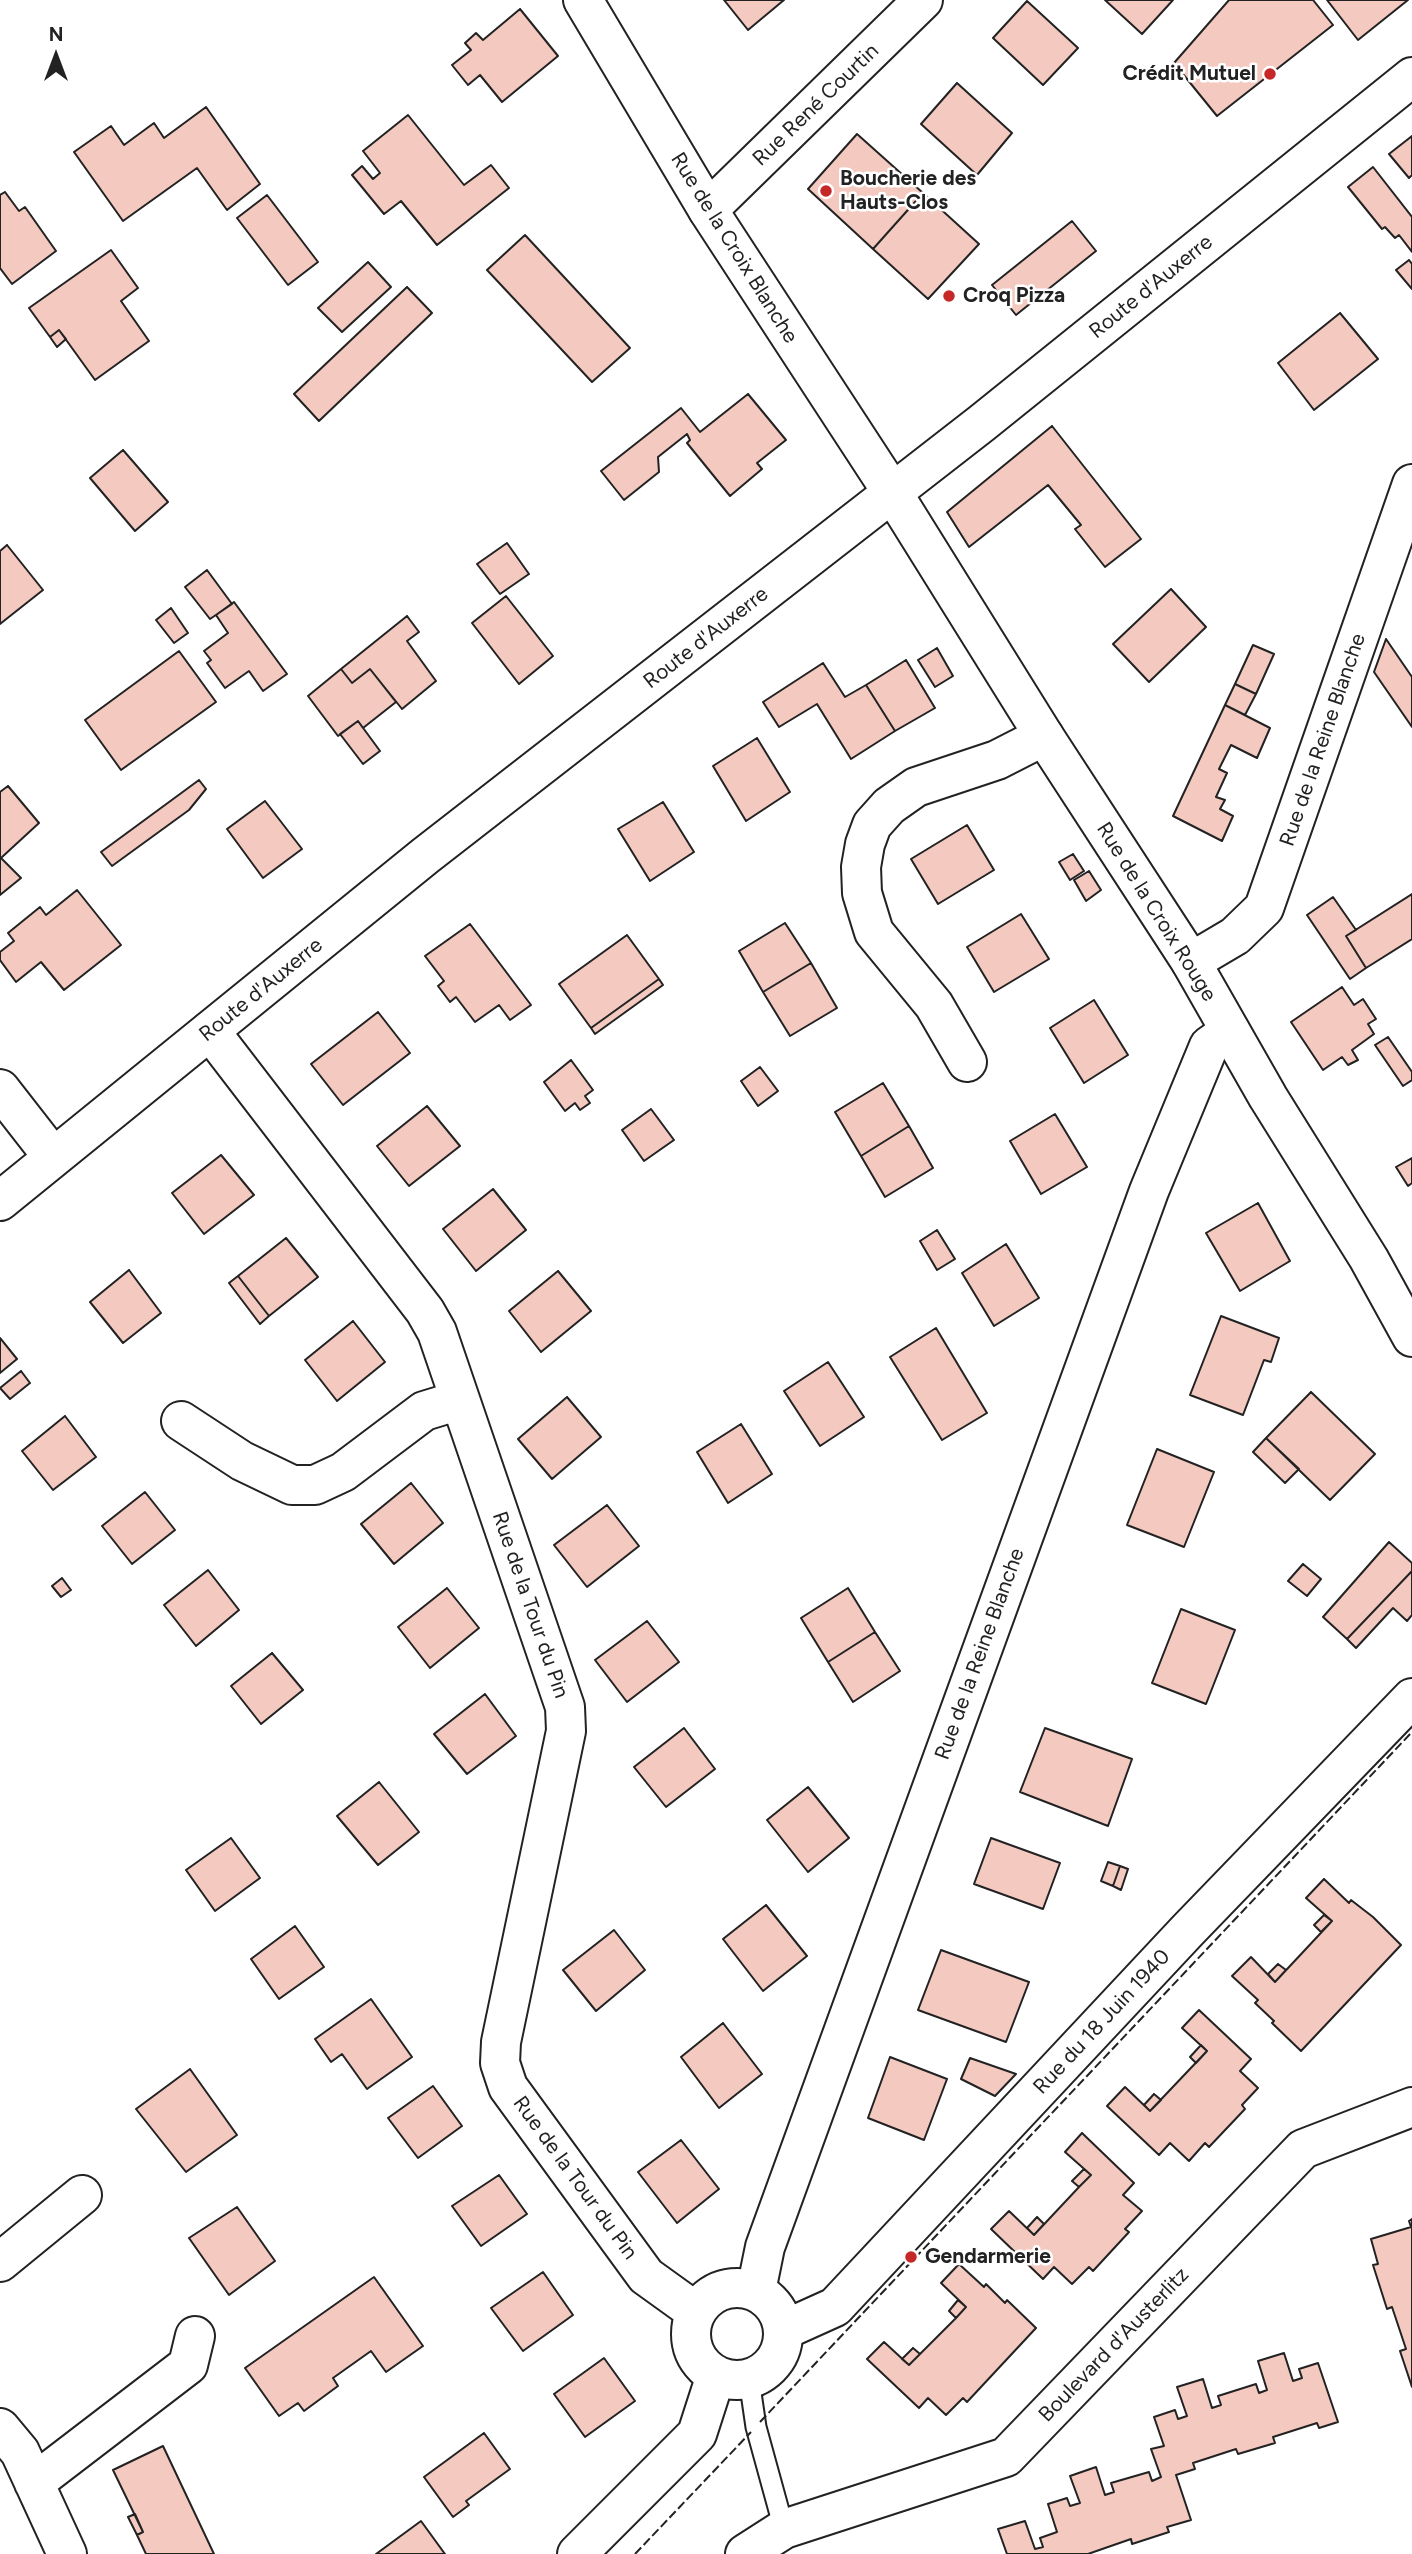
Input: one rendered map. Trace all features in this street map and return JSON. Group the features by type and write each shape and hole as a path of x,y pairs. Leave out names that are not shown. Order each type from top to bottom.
{"street":[{"name":"Rue de la Croix Blanche","path":"583,0 708,209 892,492"},
{"name":"Rue René Courtin","path":"708,209 923,0"},
{"name":"Route d'Auxerre","path":"0,1201 425,856 892,492 1412,77"},
{"name":"Rue de la Reine Blanche","path":"1191,962 1235,936 1265,908 1412,484"},
{"name":"Rue de la Croix Rouge","path":"892,492 1044,736 1191,962 1368,1258 1412,1337"},
{"path":"967,1062 934,1005 874,932 862,892 861,867 865,844 872,825 889,806 916,787 997,760 1044,736"},
{"name":"Rue de la Tour du Pin","path":"210,1031 425,1311 437,1332 565,1707 566,1731 501,2042 500,2063 508,2087 646,2276 696,2312"},
{"name":"Rue de la Reine Blanche","path":"755,2291 765,2247 1150,1191 1209,1046 1230,1031"},
{"path":"0,1089 53,1157"},
{"path":"181,1421 242,1461 292,1485 315,1485 343,1472 424,1411 460,1399"},
{"name":"Rue du 18 Juin 1940","path":"784,2330 835,2308 1196,1921 1412,1699"},
{"name":"Boulevard d'Austerlitz","path":"745,2554 784,2529 1006,2458 1303,2149 1412,2107"},
{"path":"0,2262 82,2195"},
{"path":"728,2288 755,2291 774,2305 784,2330 782,2347 775,2361 763,2372 732,2377 704,2367 691,2341 691,2326 696,2312 704,2301 728,2288"},
{"path":"34,2483 188,2365 195,2336"},
{"path":"577,2554 697,2434 732,2377"},
{"path":"0,2428 20,2452 67,2554"}],"lane":[{"path":"732,2377 756,2427 784,2529"}],"building":[{"path":"724,0 784,0 748,30"},
{"path":"1105,0 1173,0 1142,34"},
{"path":"1229,0 1313,0 1333,25 1217,116 1174,63"},
{"path":"1327,0 1408,0 1358,40"},
{"path":"1027,1 1078,48 1043,85 993,38"},
{"path":"520,9 558,56 502,102 480,75 468,85 452,65 471,50 465,43 476,33 483,40"},
{"path":"957,83 1012,133 977,175 921,124"},
{"path":"206,107 260,184 227,210 197,168 123,221 74,152 111,126 124,145 154,123 164,138"},
{"path":"408,115 464,185 491,165 509,188 437,245 401,201 384,214 352,175 362,166 373,179 380,173 363,151"},
{"path":"857,134 923,193 873,249 808,189"},
{"path":"1412,136 1412,175 1409,178 1389,154"},
{"path":"1373,167 1412,217 1412,252 1399,235 1395,238 1385,227 1382,229 1348,187"},
{"path":"5,192 19,211 25,207 56,251 12,284 0,268 0,195"},
{"path":"923,193 979,244 928,299 873,249"},
{"path":"267,195 318,262 288,285 237,218"},
{"path":"1072,221 1096,251 1016,315 992,285"},
{"path":"525,235 630,348 592,382 487,270"},
{"path":"111,250 138,288 121,301 149,341 95,380 59,330 50,337 29,308"},
{"path":"1409,260 1412,264 1412,289 1396,270"},
{"path":"368,262 391,287 342,332 318,308"},
{"path":"407,287 432,313 319,421 294,394"},
{"path":"1340,313 1378,359 1314,410 1278,363"},
{"path":"59,330 66,339 57,347 50,337"},
{"path":"748,394 786,440 757,463 762,469 730,496 687,443 690,440 687,434 658,457 659,472 624,500 601,471 681,408 700,432"},
{"path":"1052,426 1141,539 1105,567 1075,529 1081,525 1048,485 969,547 947,512"},
{"path":"123,450 168,502 135,531 90,478"},
{"path":"507,543 529,574 500,594 477,564"},
{"path":"7,545 43,590 0,624 0,551"},
{"path":"207,570 232,604 210,619 185,587"},
{"path":"1171,589 1206,627 1149,682 1113,644"},
{"path":"506,596 553,656 519,684 472,623"},
{"path":"234,602 287,674 263,691 249,671 225,688 207,663 211,660 204,651 228,633 216,615"},
{"path":"171,608 188,633 174,643 156,620"},
{"path":"407,616 419,632 407,641 436,681 402,709 370,669 352,683 341,669"},
{"path":"1386,639 1412,677 1412,727 1374,672"},
{"path":"1253,645 1274,654 1256,694 1235,684"},
{"path":"937,648 953,676 935,687 918,660"},
{"path":"179,651 216,702 121,770 85,720"},
{"path":"906,660 935,708 895,731 866,685"},
{"path":"823,663 845,697 866,685 895,731 851,759 817,704 779,727 763,702"},
{"path":"341,669 352,683 370,669 396,702 363,728 358,721 338,736 308,696"},
{"path":"1235,684 1256,694 1245,715 1225,705"},
{"path":"1225,705 1270,728 1257,758 1231,745 1219,769 1227,773 1216,797 1225,800 1220,809 1233,816 1222,841 1173,816"},
{"path":"358,721 380,751 363,764 340,734"},
{"path":"757,738 790,792 746,821 713,766"},
{"path":"199,780 206,789 189,810 112,866 101,852"},
{"path":"8,786 39,823 1,858 21,878 0,895 0,792"},
{"path":"265,801 302,849 263,878 227,829"},
{"path":"663,802 694,852 650,881 618,829"},
{"path":"967,825 994,870 938,904 911,859"},
{"path":"1073,854 1084,871 1070,880 1059,862"},
{"path":"1089,871 1101,890 1086,901 1074,880"},
{"path":"77,890 121,945 64,990 41,962 16,982 0,960 0,952 14,941 8,933 40,907 46,915"},
{"path":"1412,894 1412,939 1366,968 1346,936"},
{"path":"1333,897 1356,930 1346,936 1366,968 1350,979 1307,915"},
{"path":"1021,914 1049,959 994,992 967,947"},
{"path":"785,923 811,963 763,992 739,951"},
{"path":"470,924 531,1005 510,1020 499,1005 475,1022 456,997 450,1002 438,986 444,981 425,956"},
{"path":"627,935 659,979 591,1028 559,984"},
{"path":"811,963 837,1008 790,1036 763,992"},
{"path":"659,979 663,985 595,1034 591,1028"},
{"path":"1342,987 1354,1005 1363,999 1376,1019 1368,1024 1374,1034 1352,1050 1358,1060 1348,1065 1342,1057 1323,1070 1291,1022"},
{"path":"1094,1000 1128,1055 1084,1083 1050,1028"},
{"path":"378,1012 410,1053 343,1105 311,1064"},
{"path":"1388,1037 1412,1072 1412,1080 1403,1086 1375,1045"},
{"path":"571,1060 593,1090 585,1096 590,1103 580,1110 575,1103 565,1111 544,1082"},
{"path":"760,1067 778,1091 758,1106 741,1081"},
{"path":"883,1083 909,1126 861,1156 835,1112"},
{"path":"427,1106 460,1146 409,1186 377,1146"},
{"path":"651,1109 674,1140 644,1161 622,1130"},
{"path":"1055,1114 1087,1167 1041,1194 1010,1141"},
{"path":"909,1126 933,1168 885,1197 861,1156"},
{"path":"221,1155 254,1195 204,1234 172,1193"},
{"path":"1412,1158 1412,1183 1408,1186 1396,1167"},
{"path":"493,1189 526,1230 476,1271 443,1229"},
{"path":"1258,1203 1290,1261 1240,1291 1206,1233"},
{"path":"937,1230 955,1259 937,1270 920,1241"},
{"path":"286,1238 318,1277 269,1316 238,1276"},
{"path":"1006,1244 1039,1298 994,1326 962,1273"},
{"path":"129,1270 161,1313 123,1343 90,1302"},
{"path":"558,1271 591,1311 541,1352 509,1311"},
{"path":"238,1276 269,1316 260,1324 229,1283"},
{"path":"1221,1316 1279,1338 1271,1362 1264,1360 1243,1415 1190,1395"},
{"path":"353,1321 385,1362 337,1401 305,1360"},
{"path":"936,1328 987,1413 942,1440 890,1357"},
{"path":"0,1338 17,1359 0,1373"},
{"path":"828,1362 864,1417 820,1446 784,1391"},
{"path":"21,1371 30,1383 10,1399 0,1388"},
{"path":"1311,1392 1375,1454 1330,1500 1266,1438"},
{"path":"567,1397 601,1437 552,1479 518,1439"},
{"path":"65,1416 96,1457 53,1490 22,1451"},
{"path":"741,1424 772,1474 728,1503 697,1452"},
{"path":"1266,1438 1299,1469 1285,1483 1253,1452"},
{"path":"1157,1449 1214,1472 1184,1547 1127,1525"},
{"path":"411,1483 443,1523 394,1564 361,1524"},
{"path":"145,1492 175,1530 132,1564 102,1526"},
{"path":"607,1505 639,1546 587,1587 554,1545"},
{"path":"1389,1542 1412,1563 1412,1571 1347,1639 1323,1617"},
{"path":"1303,1564 1321,1579 1307,1596 1288,1581"},
{"path":"208,1570 239,1610 196,1646 164,1605"},
{"path":"1412,1571 1412,1615 1407,1621 1393,1608 1356,1648 1347,1639"},
{"path":"62,1578 71,1590 61,1597 52,1586"},
{"path":"447,1588 479,1628 430,1668 398,1627"},
{"path":"848,1588 875,1632 828,1662 801,1618"},
{"path":"1181,1609 1235,1630 1206,1704 1152,1683"},
{"path":"647,1621 679,1662 627,1702 595,1660"},
{"path":"875,1632 900,1671 853,1702 828,1662"},
{"path":"272,1653 303,1690 261,1724 231,1686"},
{"path":"485,1694 516,1736 467,1774 434,1734"},
{"path":"684,1728 715,1769 666,1807 634,1767"},
{"path":"1045,1728 1132,1759 1108,1826 1020,1792"},
{"path":"379,1782 419,1832 378,1865 337,1816"},
{"path":"808,1787 849,1838 808,1872 767,1820"},
{"path":"231,1838 260,1878 215,1911 186,1870"},
{"path":"991,1838 1060,1863 1043,1909 974,1884"},
{"path":"1108,1862 1120,1866 1113,1886 1101,1881"},
{"path":"1120,1866 1128,1869 1121,1890 1113,1886"},
{"path":"1324,1879 1349,1903 1351,1900 1373,1917 1401,1945 1301,2051 1255,2003 1258,2000 1232,1976 1251,1957 1275,1982 1332,1921 1306,1898"},
{"path":"766,1905 807,1956 763,1991 723,1939"},
{"path":"1324,1915 1332,1921 1321,1932 1314,1925"},
{"path":"295,1926 324,1967 279,1999 251,1959"},
{"path":"614,1930 645,1970 596,2011 563,1970"},
{"path":"941,1950 1029,1982 1006,2042 918,2010"},
{"path":"1278,1964 1286,1970 1275,1982 1268,1974"},
{"path":"371,1999 412,2057 367,2089 342,2054 331,2062 315,2039"},
{"path":"1199,2010 1251,2059 1240,2071 1258,2088 1242,2105 1245,2109 1209,2147 1205,2143 1189,2161 1170,2143 1159,2155 1107,2106 1125,2087 1150,2111 1207,2051 1182,2028"},
{"path":"723,2023 762,2074 719,2108 681,2057"},
{"path":"1201,2045 1207,2051 1196,2063 1190,2057"},
{"path":"890,2057 947,2079 924,2140 868,2118"},
{"path":"970,2058 1016,2074 995,2096 961,2079"},
{"path":"190,2069 237,2135 186,2172 136,2109"},
{"path":"433,2086 462,2126 418,2158 388,2118"},
{"path":"1154,2094 1161,2100 1150,2111 1144,2105"},
{"path":"1082,2133 1134,2183 1123,2195 1142,2211 1125,2229 1129,2232 1093,2271 1089,2267 1072,2284 1054,2267 1043,2279 991,2229 1009,2211 1034,2235 1091,2175 1065,2152"},
{"path":"681,2140 719,2189 677,2223 638,2172"},
{"path":"1084,2169 1091,2175 1079,2187 1072,2181"},
{"path":"499,2175 527,2214 481,2246 452,2206"},
{"path":"237,2207 275,2261 229,2295 189,2238"},
{"path":"1037,2217 1044,2224 1034,2235 1027,2228"},
{"path":"1412,2219 1412,2387 1400,2351 1406,2349 1392,2307 1387,2309 1373,2265 1378,2264 1371,2239 1411,2227 1409,2221"},
{"path":"959,2264 984,2287 986,2284 1005,2303 1007,2300 1036,2328 967,2402 963,2398 946,2415 928,2398 919,2408 867,2359 884,2342 909,2365 956,2318 966,2307 941,2283"},
{"path":"543,2272 573,2315 523,2351 491,2308"},
{"path":"374,2277 423,2346 386,2372 371,2351 333,2378 338,2386 304,2411 298,2403 279,2416 245,2368"},
{"path":"958,2300 966,2307 956,2318 949,2311"},
{"path":"913,2348 920,2354 909,2365 902,2359"},
{"path":"1284,2353 1293,2381 1302,2378 1299,2369 1318,2363 1338,2422 1319,2428 1317,2423 1273,2437 1275,2443 1238,2454 1236,2449 1193,2463 1195,2469 1176,2475 1191,2520 1167,2527 1169,2532 1132,2544 1131,2539 1088,2554 1007,2554 998,2529 1025,2521 1035,2549 1043,2547 1040,2538 1057,2532 1048,2504 1067,2498 1070,2506 1080,2503 1070,2476 1096,2467 1105,2495 1114,2492 1111,2483 1149,2472 1152,2481 1161,2477 1151,2449 1164,2446 1154,2417 1175,2410 1178,2419 1187,2416 1177,2387 1203,2379 1212,2408 1221,2405 1218,2396 1256,2384 1259,2393 1267,2390 1258,2361"},
{"path":"604,2358 635,2401 585,2437 554,2394"},
{"path":"484,2433 510,2469 466,2501 469,2505 453,2517 424,2477"},
{"path":"163,2446 214,2554 146,2554 137,2535 143,2532 113,2470"},
{"path":"135,2514 143,2532 137,2535 128,2517"},
{"path":"421,2521 445,2554 376,2554"}],"fence":[{"path":"760,2422 1412,1732"},
{"path":"635,2554 751,2432"}],"place":[{"name":"Crédit Mutuel","path":"1270,74"},
{"name":"Boucherie des Hauts-Clos","path":"826,191"},
{"name":"Croq Pizza","path":"949,296"},
{"name":"Gendarmerie","path":"911,2257"}]}
